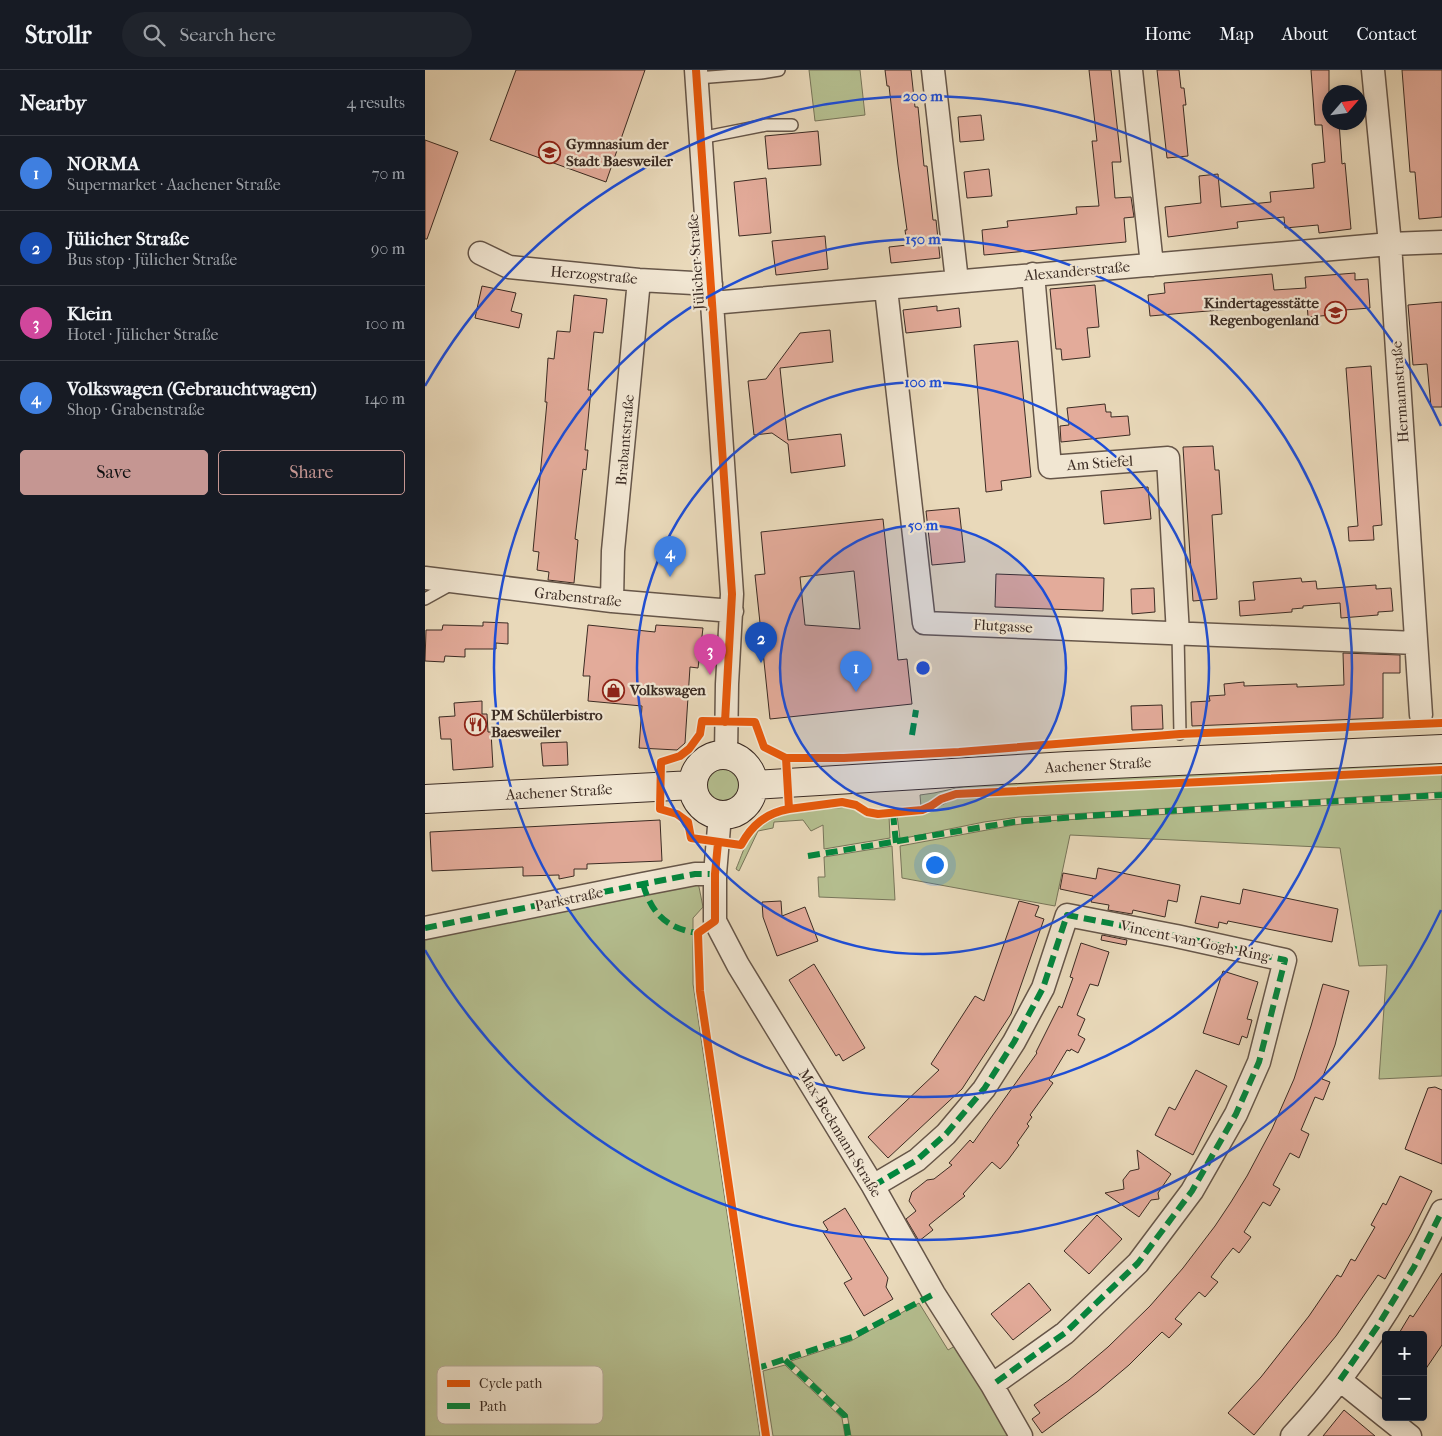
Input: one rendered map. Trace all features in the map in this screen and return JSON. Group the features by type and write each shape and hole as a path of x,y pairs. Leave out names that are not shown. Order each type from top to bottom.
{"main road":[{"name":"Aachener Straße","path":"753,785 1068,766 1442,749"},
{"path":"726,755 742,762 748,768 753,785 752,794 747,804 730,814 720,815 709,812 701,805 695,796 693,785 699,766 716,756 726,755"},
{"name":"Aachener Straße","path":"425,799 693,785"}],"street":[{"path":"933,70 957,281"},
{"path":"1131,70 1152,265"},
{"name":"Hermannstraße","path":"1373,70 1390,244 1421,715"},
{"name":"Jülicher Straße","path":"696,74 732,594 727,684 726,755"},
{"name":"Alexanderstraße","path":"712,293 886,289 1033,274 1390,244 1442,242"},
{"name":"Herzogstraße","path":"480,254 509,267 639,280 712,293"},
{"name":"Am Stiefel","path":"1033,274 1050,467 1167,458 1178,634"},
{"name":"Brabantstraße","path":"612,601 613,551 639,280"},
{"name":"Flutgasse","path":"886,289 924,623 1417,643"},
{"name":"Grabenstraße","path":"425,578 453,583 612,601 732,611"},
{"name":"Max-Beckmann-Straße","path":"720,815 715,874 715,921 738,965 873,1186 934,1294 992,1384 1021,1436"},
{"name":"Parkstraße","path":"425,928 695,874 715,874"},
{"name":"Vincent-van-Gogh-Ring","path":"873,1186 917,1160 946,1134 984,1089 1014,1042 1043,988 1067,915 1285,960 1259,1062 1236,1114 1192,1192 1139,1263 1065,1333 992,1384"},
{"path":"1292,1436 1340,1380 1377,1327 1414,1267 1442,1211"},
{"path":"1340,1380 1382,1414"},
{"path":"1391,1421 1410,1436"}],"lane":[{"path":"696,74 761,73 779,70"},
{"path":"701,138 766,125 793,125"},
{"path":"425,599 453,583"},
{"path":"1178,634 1180,734"}],"green space":[{"path":"809,70 860,70 865,115 815,121"},
{"path":"1442,760 1442,767 952,791 940,795 921,807 920,795 989,781"},
{"path":"726,764 741,770 747,785 741,800 726,806 711,800 705,785 711,770"},
{"path":"1442,773 1442,792 1019,817 900,839 897,815 925,813 954,799"},
{"path":"1442,799 1442,1076 1379,1079 1387,965 1359,966 1340,848 1070,835 1055,906 902,878 900,846 1014,825 1045,821"},
{"path":"850,807 869,817 889,816 890,838 824,849 823,825 811,831 803,820 774,822 773,828 758,831 739,871 736,869 752,834 774,819 786,814 810,810"},
{"path":"892,846 895,900 819,897 818,877 825,877 824,857"},
{"path":"698,882 703,907 693,918 693,984 760,1436 425,1436 425,937"},
{"path":"919,1303 948,1350 955,1346 1010,1436 851,1436 847,1414 791,1361 851,1341"},
{"path":"785,1365 842,1418 845,1436 773,1436 763,1371"}],"building":[{"path":"516,70 645,70 606,182 490,140"},
{"path":"885,70 911,70 915,107 918,107 924,166 927,166 933,220 936,220 940,258 891,263 889,247 907,245 905,230 907,230 889,86 887,86"},
{"path":"1089,70 1111,70 1121,162 1112,162 1115,198 1131,197 1134,217 1124,218 1126,242 984,255 982,230 1008,227 1007,221 1077,214 1076,207 1099,206 1092,141 1097,141"},
{"path":"1157,70 1179,70 1181,88 1184,88 1186,105 1183,105 1188,156 1167,158"},
{"path":"1311,70 1329,70 1329,85 1322,85 1322,125 1315,125"},
{"path":"1402,70 1442,70 1442,217 1419,219 1415,172 1410,172"},
{"path":"981,115 984,140 960,142 958,117"},
{"path":"1322,130 1340,130 1342,164 1345,163 1351,229 1319,233 1318,225 1285,228 1284,217 1237,222 1238,228 1168,237 1165,207 1201,203 1199,176 1218,174 1221,207 1271,202 1270,192 1314,188 1312,164 1325,162"},
{"path":"818,131 821,165 768,169 765,136"},
{"path":"425,140 458,152 427,239 425,239"},
{"path":"989,169 992,196 967,198 964,172"},
{"path":"766,178 771,233 739,236 734,182"},
{"path":"825,236 828,269 776,275 772,241"},
{"path":"1355,273 1355,280 1368,279 1370,308 1332,311 1332,315 1308,317 1307,303 1301,303 1150,316 1148,295 1165,293 1164,283 1272,274 1274,290 1306,288 1305,277"},
{"path":"1095,285 1099,327 1087,328 1090,357 1062,360 1061,349 1056,349 1050,289"},
{"path":"482,286 516,293 511,311 522,314 519,328 475,318"},
{"path":"574,295 607,299 603,333 594,332 588,390 591,390 585,450 588,450 586,470 583,469 575,539 578,540 574,583 548,580 549,572 537,570 539,552 533,551 547,402 545,402 548,358 554,359 557,331 570,332"},
{"path":"1442,302 1442,407 1431,407 1427,364 1413,365 1408,305"},
{"path":"937,306 937,311 959,308 961,327 906,333 903,310"},
{"path":"830,330 833,362 780,368 783,397 788,440 841,434 845,466 791,473 788,444 772,433 754,435 748,381 766,379 800,333"},
{"path":"1018,341 1031,477 1001,481 1002,490 986,492 974,345"},
{"path":"1371,366 1382,525 1373,526 1374,540 1349,541 1348,527 1358,526 1346,368"},
{"path":"1105,404 1106,412 1111,412 1111,417 1128,416 1130,435 1061,442 1060,426 1069,425 1067,408"},
{"path":"1213,446 1215,470 1219,470 1222,514 1212,515 1217,599 1193,601 1183,447"},
{"path":"1148,487 1151,519 1104,524 1101,491"},
{"path":"959,508 965,562 932,565 926,511"},
{"path":"883,519 898,660 907,659 912,704 770,719 755,575 765,574 761,532","holes":["854,571 860,629 805,625 800,577"]},
{"path":"996,574 1104,578 1103,611 995,607"},
{"path":"1301,578 1302,582 1316,581 1317,589 1376,585 1376,589 1391,588 1393,611 1378,612 1378,615 1341,618 1340,603 1303,606 1303,608 1292,609 1292,612 1240,616 1239,601 1255,600 1253,582"},
{"path":"1154,588 1155,612 1132,614 1131,589"},
{"path":"483,622 508,623 508,644 496,643 496,649 465,649 465,657 445,656 444,662 425,661 426,630 442,630 443,625 483,626"},
{"path":"588,625 655,632 656,625 703,628 698,668 690,667 685,743 677,750 639,748 642,706 588,701 590,676 583,676"},
{"path":"1343,653 1400,655 1400,673 1383,673 1383,718 1192,726 1191,702 1210,701 1209,696 1225,695 1224,684 1244,682 1244,686 1297,684 1297,687 1344,685"},
{"path":"482,701 482,714 487,714 488,732 491,732 493,767 453,770 451,739 441,739 439,717 455,716 454,703"},
{"path":"1162,705 1163,729 1132,730 1131,706"},
{"path":"567,742 568,765 543,766 541,743"},
{"path":"660,820 662,861 587,864 587,869 574,869 574,876 559,879 559,875 523,876 523,867 432,871 430,832"},
{"path":"1098,868 1180,885 1177,902 1168,900 1165,917 1133,910 1132,914 1108,910 1109,905 1091,902 1093,896 1060,889 1063,873 1096,879"},
{"path":"1243,889 1338,909 1332,942 1228,921 1227,924 1219,922 1218,928 1195,923 1201,896 1240,904"},
{"path":"781,901 782,916 805,907 818,941 777,956 763,917 762,902"},
{"path":"1019,901 1039,906 1035,916 1044,919 1011,1014 962,1089 888,1158 868,1137 939,1070 931,1064 975,996 984,1001"},
{"path":"1102,935 1127,940 1126,945 1101,940"},
{"path":"1081,943 1109,952 1098,986 1090,984 1077,1015 1085,1019 1078,1035 1085,1039 1078,1053 1071,1049 1070,1051 1067,1050 1049,1080 1053,1083 1030,1115 1032,1117 1027,1124 1029,1126 1008,1160 1000,1169 992,1162 963,1194 965,1196 929,1225 933,1230 919,1241 906,1219 916,1211 909,1201 912,1192 927,1180 934,1179 952,1165 949,1163 970,1140 973,1143 1037,1053 1059,1006 1062,1008 1073,978 1070,977"},
{"path":"814,964 865,1048 843,1061 839,1054 836,1056 789,980"},
{"path":"1223,971 1258,982 1247,1019 1252,1020 1247,1038 1242,1036 1239,1045 1203,1033"},
{"path":"1323,984 1349,991 1335,1045 1322,1079 1330,1082 1323,1100 1315,1097 1301,1130 1309,1134 1299,1158 1290,1153 1273,1185 1280,1189 1270,1206 1263,1202 1244,1232 1251,1237 1239,1253 1233,1248 1222,1262 1211,1277 1218,1282 1205,1297 1199,1292 1175,1319 1182,1324 1169,1338 1162,1332 1129,1365 1097,1392 1042,1433 1032,1419 1040,1413 1034,1405 1069,1380 1108,1347 1150,1306 1183,1268 1231,1202 1272,1129 1294,1079"},
{"path":"1196,1070 1227,1086 1193,1155 1155,1135 1169,1107 1175,1110"},
{"path":"1435,1087 1442,1090 1442,1164 1405,1149 1428,1088"},
{"path":"1137,1150 1171,1174 1158,1193 1159,1199 1151,1200 1139,1217 1105,1193 1124,1189 1123,1180 1130,1171 1139,1169"},
{"path":"1400,1176 1432,1191 1411,1233 1385,1279 1378,1275 1336,1336 1254,1435 1228,1413 1261,1377 1309,1316 1337,1275 1341,1277 1351,1259 1355,1261 1375,1227 1371,1225 1383,1203 1386,1205"},
{"path":"845,1208 888,1278 886,1287 893,1299 864,1316 844,1283 852,1279 823,1232 828,1230 823,1222"},
{"path":"1097,1215 1122,1239 1089,1274 1064,1251"},
{"path":"1442,1273 1442,1345 1427,1367 1427,1331 1400,1331 1410,1315 1413,1317"},
{"path":"1029,1283 1051,1310 1013,1340 991,1314"},
{"path":"1344,1410 1375,1436 1323,1436"}],"marked path":[{"path":"912,735 916,710"},
{"path":"808,856 1013,822 1100,815 1442,795"},
{"path":"893,813 896,843"},
{"path":"425,928 695,874 715,874"},
{"path":"643,884 651,903 662,918 677,928 698,933"},
{"path":"873,1186 917,1160 946,1134 984,1089 1014,1042 1043,988 1067,915 1285,960 1259,1062 1236,1114 1192,1191 1138,1263 1065,1333 992,1385"},
{"path":"1340,1380 1377,1327 1414,1267 1442,1211"},
{"path":"755,1369 852,1337 934,1294"},
{"path":"785,1360 845,1416 848,1436"}],"cycle path":[{"path":"696,70 732,594 725,722"},
{"path":"786,758 789,809 773,814 761,821 741,845 691,838 688,822 677,814 660,809 661,762 680,756 689,749 700,734 702,721 755,722 764,747 786,758 844,758 959,752 1180,734 1442,723"},
{"path":"789,809 842,802 856,805 867,812 878,814 922,810 941,799 956,794 1442,770"},
{"path":"718,843 715,874 715,921 698,933 700,991 766,1436"}],"place":[{"name":"Gymnasium der Stadt Baesweiler","path":"550,153"},
{"name":"Kindertagesstätte Regenbogenland","path":"1335,312"},
{"name":"Volkswagen (Gebrauchtwagen)","path":"670,577"},
{"name":"Jülicher Straße","path":"761,663"},
{"name":"Klein","path":"710,675"},
{"name":"Volkswagen","path":"614,690"},
{"name":"NORMA","path":"856,692"},
{"name":"PM Schülerbistro Baesweiler","path":"475,724"}]}
